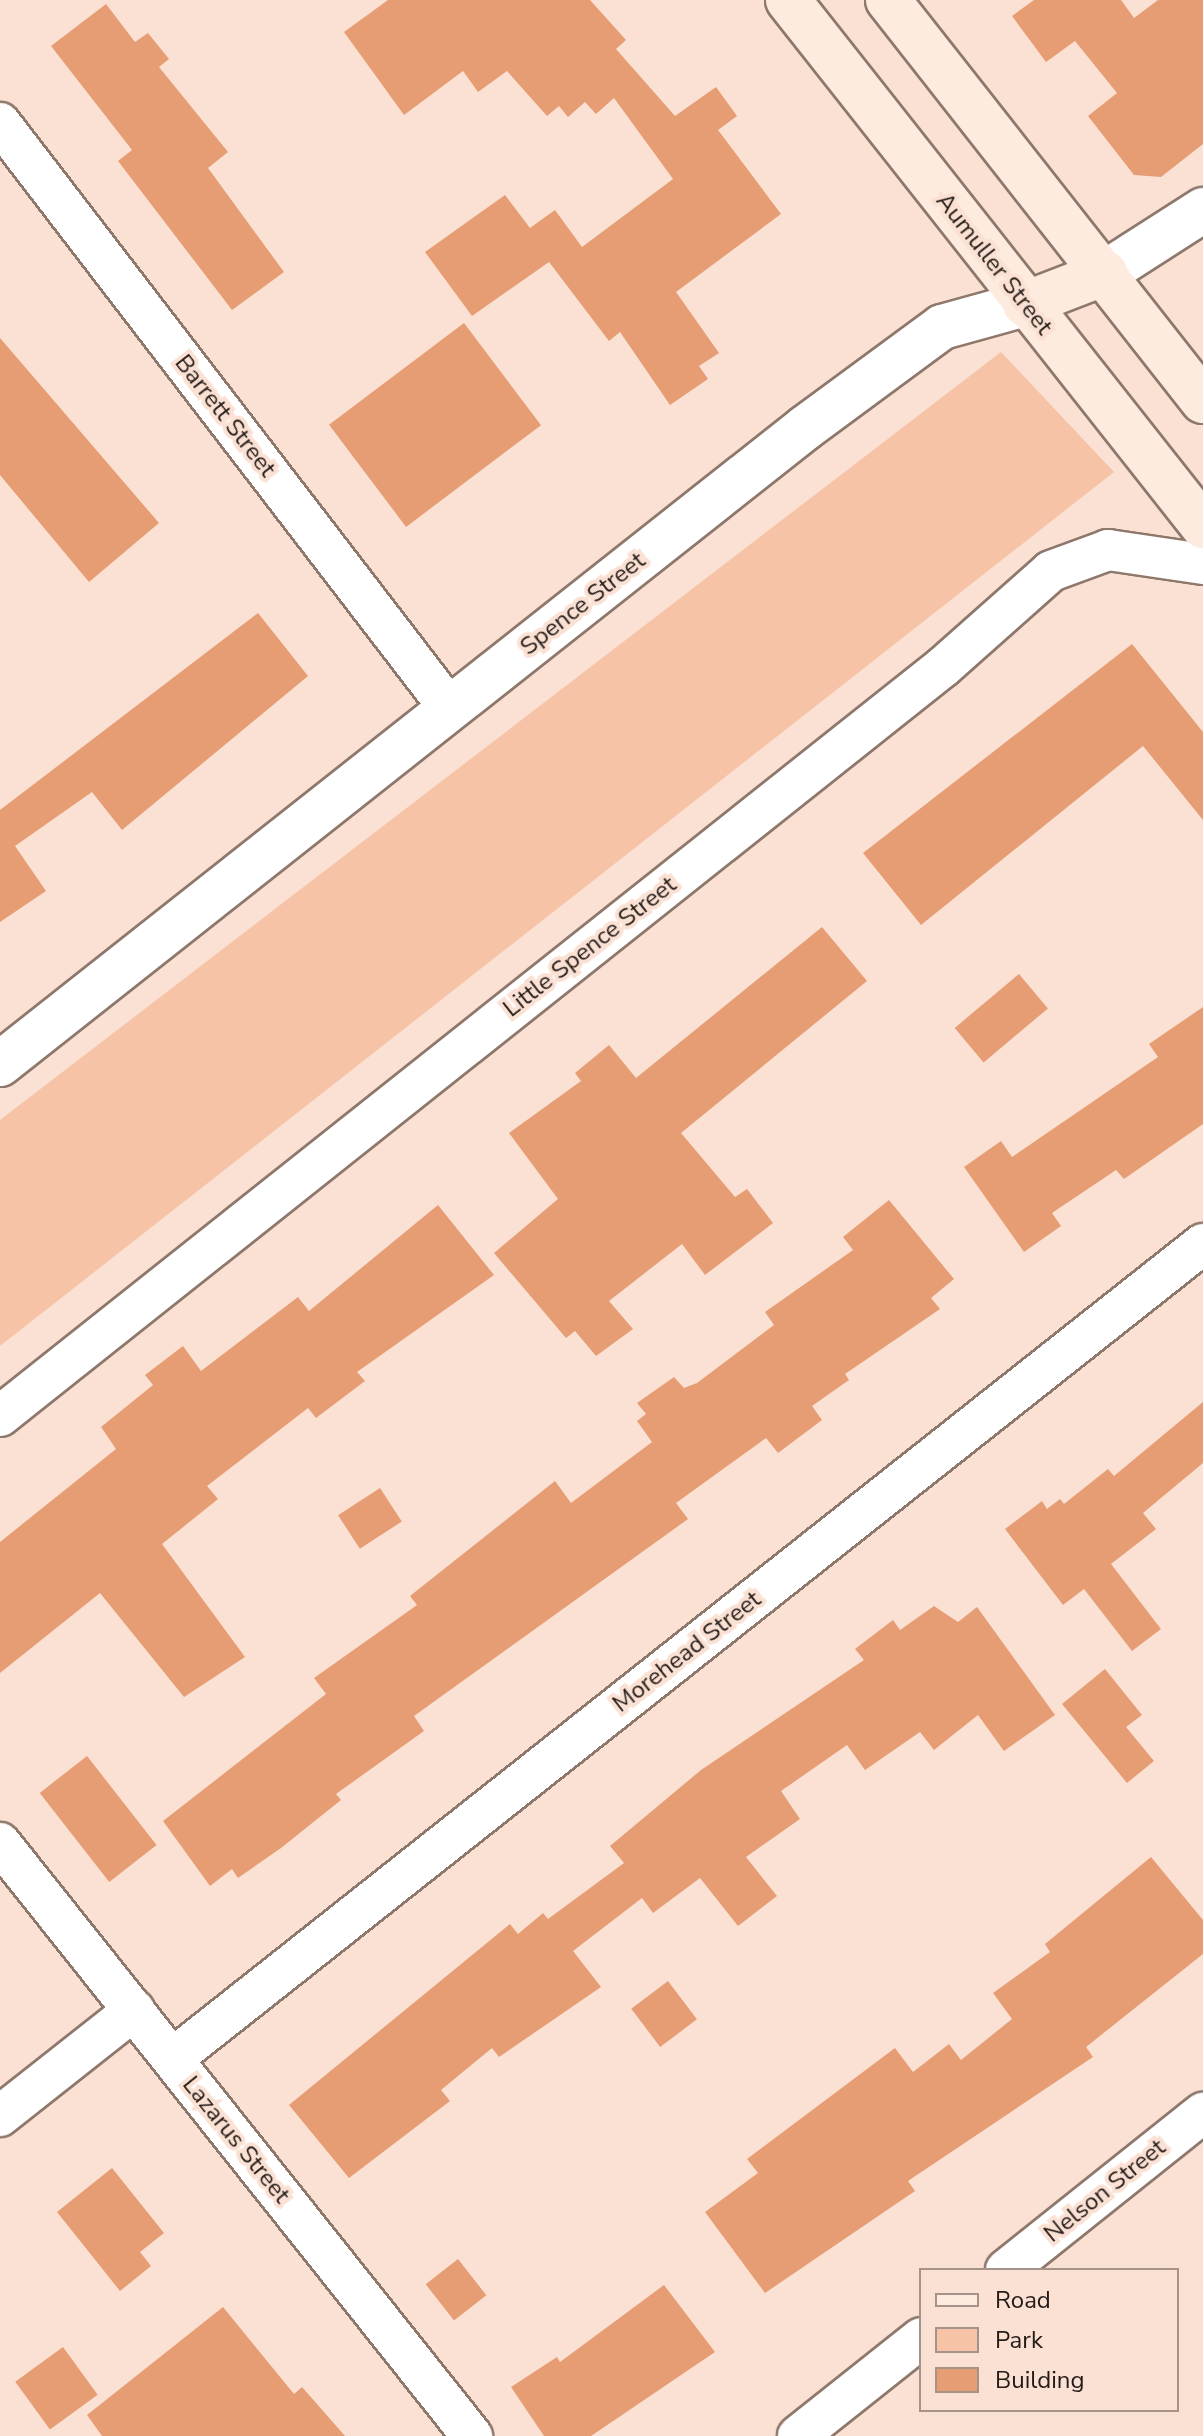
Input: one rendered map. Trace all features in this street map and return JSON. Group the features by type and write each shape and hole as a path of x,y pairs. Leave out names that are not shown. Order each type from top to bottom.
{"main road":[{"name":"Aumuller Street","path":"788,0 1203,526"},
{"path":"888,0 1203,401"},
{"name":"Spence Street","path":"1025,304 1105,273"}],"street":[{"name":"Barrett Street","path":"0,123 450,709"},
{"name":"Spence Street","path":"1105,273 1203,210"},
{"name":"Spence Street","path":"0,1064 922,342 952,322 1025,304"},
{"name":"Little Spence Street","path":"0,1416 931,677 1051,571 1108,550 1203,564"},
{"name":"Morehead Street","path":"172,2059 1203,1244"},
{"name":"Lazarus Street","path":"0,1843 472,2436"},
{"path":"0,2116 134,2010"},
{"name":"Nelson Street","path":"1009,2268 1203,2113"},
{"path":"798,2436 919,2340"}],"green space":[{"path":"1001,352 1114,472 0,1346 0,1120"}],"building":[{"path":"388,0 590,0 626,40 616,49 675,116 716,87 737,116 718,130 781,214 676,292 719,353 699,366 708,379 670,405 620,332 609,341 549,262 472,316 425,252 505,195 530,228 555,210 582,247 673,179 614,98 596,114 585,102 568,117 559,106 547,116 507,71 478,92 463,71 404,115 344,32"},
{"path":"1034,0 1121,0 1134,18 1158,0 1203,0 1203,144 1161,177 1134,175 1088,116 1117,93 1075,41 1046,62 1012,16"},
{"path":"106,4 135,42 148,33 169,59 159,67 228,152 208,168 284,272 232,310 118,161 132,150 51,46"},
{"path":"464,323 541,425 406,527 329,425"},
{"path":"0,338 159,523 89,582 0,475"},
{"path":"258,613 308,676 122,830 92,792 15,846 46,891 0,922 0,810"},
{"path":"1132,644 1203,732 1203,820 1143,746 921,925 863,853"},
{"path":"822,927 867,981 681,1133 735,1197 747,1189 773,1223 705,1275 682,1244 609,1301 633,1329 596,1356 575,1331 566,1338 494,1253 558,1199 509,1133 581,1081 575,1073 609,1045 636,1078"},
{"path":"1019,974 1048,1008 984,1062 955,1028"},
{"path":"1203,1007 1203,1124 1124,1179 1116,1170 1052,1213 1061,1226 1024,1252 964,1167 1001,1141 1012,1157 1158,1057 1149,1044"},
{"path":"889,1200 954,1279 931,1298 940,1309 845,1374 849,1380 812,1406 822,1420 778,1453 766,1438 676,1503 688,1519 414,1716 424,1731 336,1794 341,1800 281,1848 238,1878 232,1869 210,1886 163,1821 326,1694 314,1678 417,1605 410,1596 555,1481 571,1503 652,1442 637,1421 646,1414 637,1403 674,1377 684,1388 697,1383 774,1325 765,1312 853,1250 843,1237"},
{"path":"438,1205 494,1275 357,1372 365,1381 316,1418 308,1408 207,1486 218,1499 162,1544 245,1657 184,1697 100,1593 0,1673 0,1542 116,1449 101,1427 153,1385 145,1375 183,1346 201,1371 298,1297 309,1311"},
{"path":"1203,1402 1203,1463 1143,1513 1156,1529 1111,1564 1161,1629 1132,1651 1084,1589 1063,1605 1005,1529 1042,1501 1047,1509 1060,1499 1064,1504 1108,1469 1114,1476"},
{"path":"380,1488 402,1522 360,1549 338,1515"},
{"path":"934,1606 958,1622 977,1607 1055,1715 1004,1751 978,1715 934,1750 920,1732 865,1770 847,1745 781,1791 800,1819 746,1857 777,1896 738,1926 700,1878 653,1913 642,1898 573,1951 601,1987 499,2057 492,2048 441,2090 450,2101 349,2178 289,2105 510,1924 518,1934 543,1913 548,1919 624,1863 610,1846 701,1770 864,1660 855,1649 893,1620 900,1630"},
{"path":"1105,1669 1142,1715 1126,1727 1154,1761 1127,1783 1062,1704"},
{"path":"87,1756 157,1845 109,1882 40,1793"},
{"path":"1151,1857 1203,1920 1203,1954 1086,2047 1093,2057 908,2181 915,2191 765,2293 705,2212 758,2173 747,2159 895,2048 913,2072 949,2044 961,2060 1012,2019 993,1993 1050,1952 1045,1944"},
{"path":"668,1981 697,2019 660,2047 631,2009"},
{"path":"112,2168 164,2233 140,2252 151,2266 120,2291 57,2212"},
{"path":"458,2259 486,2295 454,2320 426,2284"},
{"path":"664,2285 715,2352 591,2436 544,2436 511,2387 557,2357 560,2362"},
{"path":"223,2307 294,2394 302,2387 345,2436 102,2436 87,2415"},
{"path":"63,2347 98,2395 50,2429 15,2382"}]}
